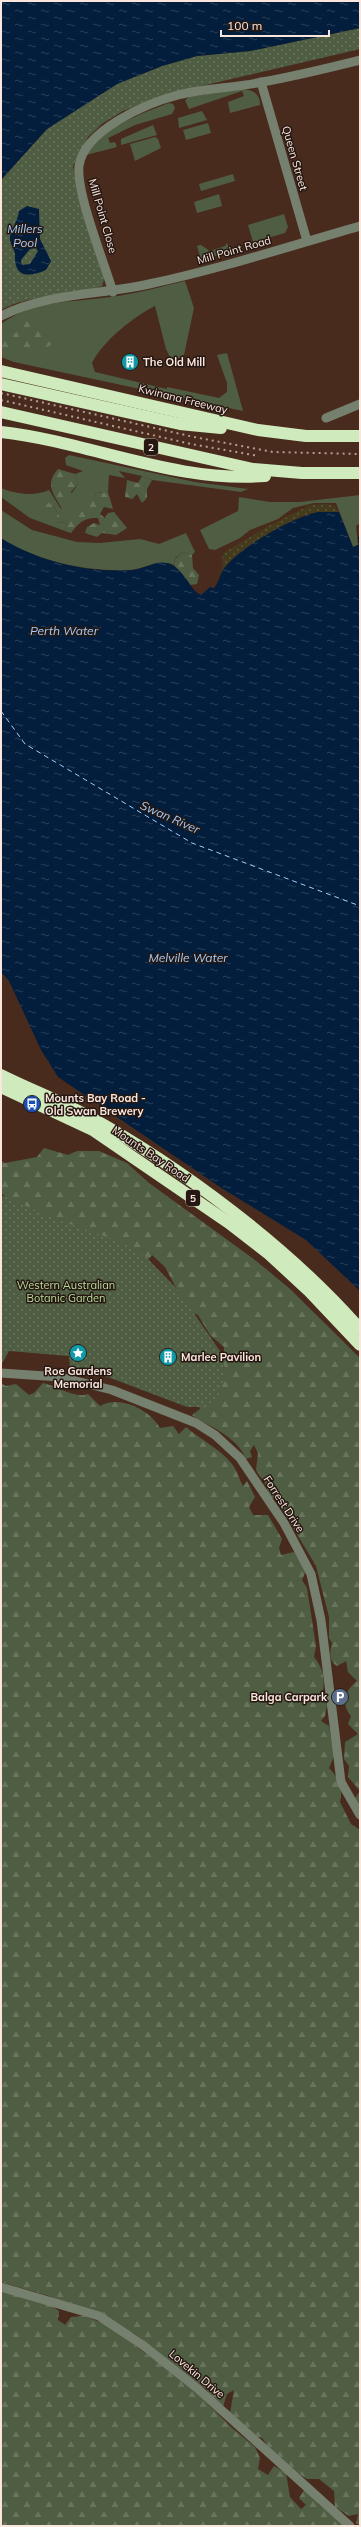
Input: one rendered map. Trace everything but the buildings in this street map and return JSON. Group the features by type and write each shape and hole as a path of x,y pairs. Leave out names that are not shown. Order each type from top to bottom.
{"highway":[{"name":"Kwinana Freeway","path":"1,371 258,430 306,436 360,436"},
{"path":"1,384 180,424 258,430"},
{"name":"2","path":"1,412 253,469 302,473 360,473"},
{"path":"1,432 196,474 249,477 302,473"},
{"name":"Mounts Bay Road","path":"1,1075 86,1115 158,1159 198,1187 291,1260 360,1329"},
{"name":"Mounts Bay Road","path":"1,1087 93,1130 229,1224 269,1254 308,1290 360,1345"}],"street":[{"name":"Mill Point Close","path":"113,292 80,188 79,165 90,142 104,130 150,104 178,95 261,82 360,60"},
{"name":"Queen Street","path":"261,82 307,241"},
{"name":"Mill Point Road","path":"1,316 36,302 113,292 187,276 360,226"},
{"path":"326,418 360,404"},
{"name":"Forrest Drive","path":"1,1373 60,1377 112,1390 196,1423 215,1435 240,1458 284,1523 311,1574 321,1620 341,1782 360,1815"},
{"name":"Lovekin Drive","path":"1,2287 98,2316 144,2346 197,2388 350,2526"}],"green space":[{"path":"360,28 360,49 167,94 123,111 103,123 88,137 73,166 76,186 105,276 102,286 77,293 26,300 1,310 1,180 47,129 117,84 162,66 197,56 250,51"},
{"path":"236,89 245,89 256,93 260,105 230,113 228,102 244,96 242,91 189,109 185,100 189,97"},
{"path":"169,103 173,104 175,108 172,114 135,125 108,138 110,143 115,142 117,147 86,155 93,145 112,129 135,117"},
{"path":"202,111 207,120 179,128 178,118"},
{"path":"208,123 211,133 186,140 183,130"},
{"path":"153,125 157,135 121,145 121,139"},
{"path":"155,137 158,139 161,148 135,161 130,144"},
{"path":"233,174 235,181 201,191 199,184"},
{"path":"219,194 222,206 197,213 194,202"},
{"path":"284,214 288,227 285,233 253,242 248,225"},
{"path":"227,243 230,252 201,260 197,246 201,245 210,251 225,246"},
{"path":"185,281 194,308 184,355 177,359 170,357 166,349 155,306 128,323 111,338 92,363 95,372 167,389 167,387 219,398 227,392 227,383 217,355 227,353 243,411 14,362 1,357 1,324 27,310 53,303 129,294"},
{"path":"32,315 35,324 42,324 53,344 38,351 16,349 12,353 1,355 1,329 8,333 16,333 24,316"},
{"path":"69,455 195,482 248,489 241,492 152,480 142,476 119,471 125,478 109,475 108,492 96,493 94,501 78,508 72,517 60,517 53,505 56,523 67,522 65,531 30,518 1,497 1,488 12,492 25,494 49,490 61,509 78,484 75,474 83,471 66,465 65,458"},
{"path":"58,469 75,474 78,484 71,492 73,498 62,509 51,485 54,475"},
{"path":"142,476 152,480 147,489 147,498 142,503 137,494 132,499 125,497 127,480 138,483"},
{"path":"108,492 113,509 104,507 100,514 105,518 108,513 114,512 127,528 116,535 102,533 97,537 85,533 87,527 94,523 100,525 98,518 86,519 71,533 65,531 67,522 56,523 44,518 41,510 47,502 53,505 60,517 71,517 71,507 78,508 82,499 94,500 96,493"},
{"path":"360,495 360,523 356,526 358,545 353,547 336,503 314,503 293,508 278,519 250,530 240,538 215,550 209,549 200,530 238,511 239,497 270,502 300,502"},
{"path":"1,510 32,530 77,542 100,543 140,539 159,544 186,533 195,552 192,555 183,552 175,558 174,565 162,563 129,570 96,569 63,564 16,547 1,539"},
{"path":"183,552 192,555 193,568 199,575 197,584 190,585 174,565 175,559"},
{"path":"44,1148 68,1155 77,1151 99,1151 127,1163 149,1183 255,1260 289,1288 360,1358 360,1791 348,1777 349,1766 344,1759 345,1742 358,1734 348,1724 351,1716 345,1702 347,1692 357,1681 348,1672 346,1661 337,1666 332,1661 330,1653 332,1643 329,1638 329,1617 316,1566 276,1499 267,1496 267,1486 256,1470 258,1453 254,1445 250,1451 252,1457 246,1459 242,1451 230,1438 192,1415 200,1409 196,1398 206,1367 224,1360 224,1347 210,1335 198,1315 188,1310 165,1267 152,1255 139,1273 9,1200 1,1193 1,1161 5,1163 37,1157"},
{"name":"Western Australian Botanic Garden","path":"1,1195 53,1218 121,1242 145,1256 178,1290 222,1354 226,1375 219,1396 213,1403 202,1407 187,1407 108,1377 70,1368 69,1356 9,1351 3,1362 1,1362"},
{"path":"1,1383 6,1386 16,1384 29,1395 34,1393 43,1383 72,1394 88,1394 100,1406 116,1402 133,1406 149,1415 160,1428 173,1426 179,1434 186,1427 227,1458 235,1469 243,1486 247,1481 255,1497 249,1507 253,1515 268,1515 282,1539 279,1548 281,1555 294,1552 306,1571 302,1580 307,1588 316,1646 314,1657 322,1671 324,1681 321,1697 327,1705 325,1716 321,1721 329,1726 334,1756 329,1768 335,1775 341,1788 340,1802 351,1824 360,1830 360,2525 356,2523 358,2514 349,2516 335,2507 334,2491 319,2479 307,2479 290,2468 272,2452 262,2438 252,2435 230,2413 234,2390 227,2394 223,2406 214,2401 206,2389 135,2334 49,2296 1,2282"},
{"path":"360,1791 360,1810 355,1798"},
{"path":"1,2289 45,2301 59,2311 58,2320 65,2325 71,2317 84,2316 105,2324 187,2383 232,2428 255,2447 260,2458 258,2469 268,2475 274,2466 286,2473 290,2497 301,2509 306,2505 299,2498 304,2490 317,2494 318,2504 328,2509 345,2526 1,2526"}],"sand":[{"path":"328,504 334,506 339,512 310,514 295,519 270,532 235,558 219,577 223,566 222,556 225,552 265,528 310,505"}],"water":[{"path":"1,1 360,1 360,28 250,51 197,56 162,66 117,84 47,129 1,180"},
{"name":"Millers Pool","path":"27,206 39,209 40,239 51,261 46,270 39,273 28,275 23,274 17,268 15,262 15,253 10,242 10,237 19,211","holes":["36,248 38,251 30,264 22,265 21,260 30,249"]},
{"name":"Melville Water","path":"318,512 339,512 353,547 358,545 358,537 360,535 360,1291 306,1240 223,1189 58,1077 41,1050 9,981 1,972 1,538 31,554 81,568 98,570 132,570 163,562 171,564 180,571 196,592 201,595 210,587 214,588 225,567 243,550 294,520"}],"ferry route":[{"path":"1,711 25,744 192,843 360,906"}],"railway":[{"path":"1,393 194,437 273,452 360,454"},
{"path":"1,400 191,444 259,456"}],"place":[{"name":"The Old Mill","path":"130,362"},
{"name":"Mounts Bay Road - Old Swan Brewery","path":"32,1104"},
{"name":"Roe Gardens Memorial","path":"78,1353"},
{"name":"Marlee Pavilion","path":"168,1357"},
{"name":"Balga Carpark","path":"340,1697"}],"water label":[{"name":"Perth Water","path":"64,630"},
{"name":"Swan River","path":"170,817"}]}
